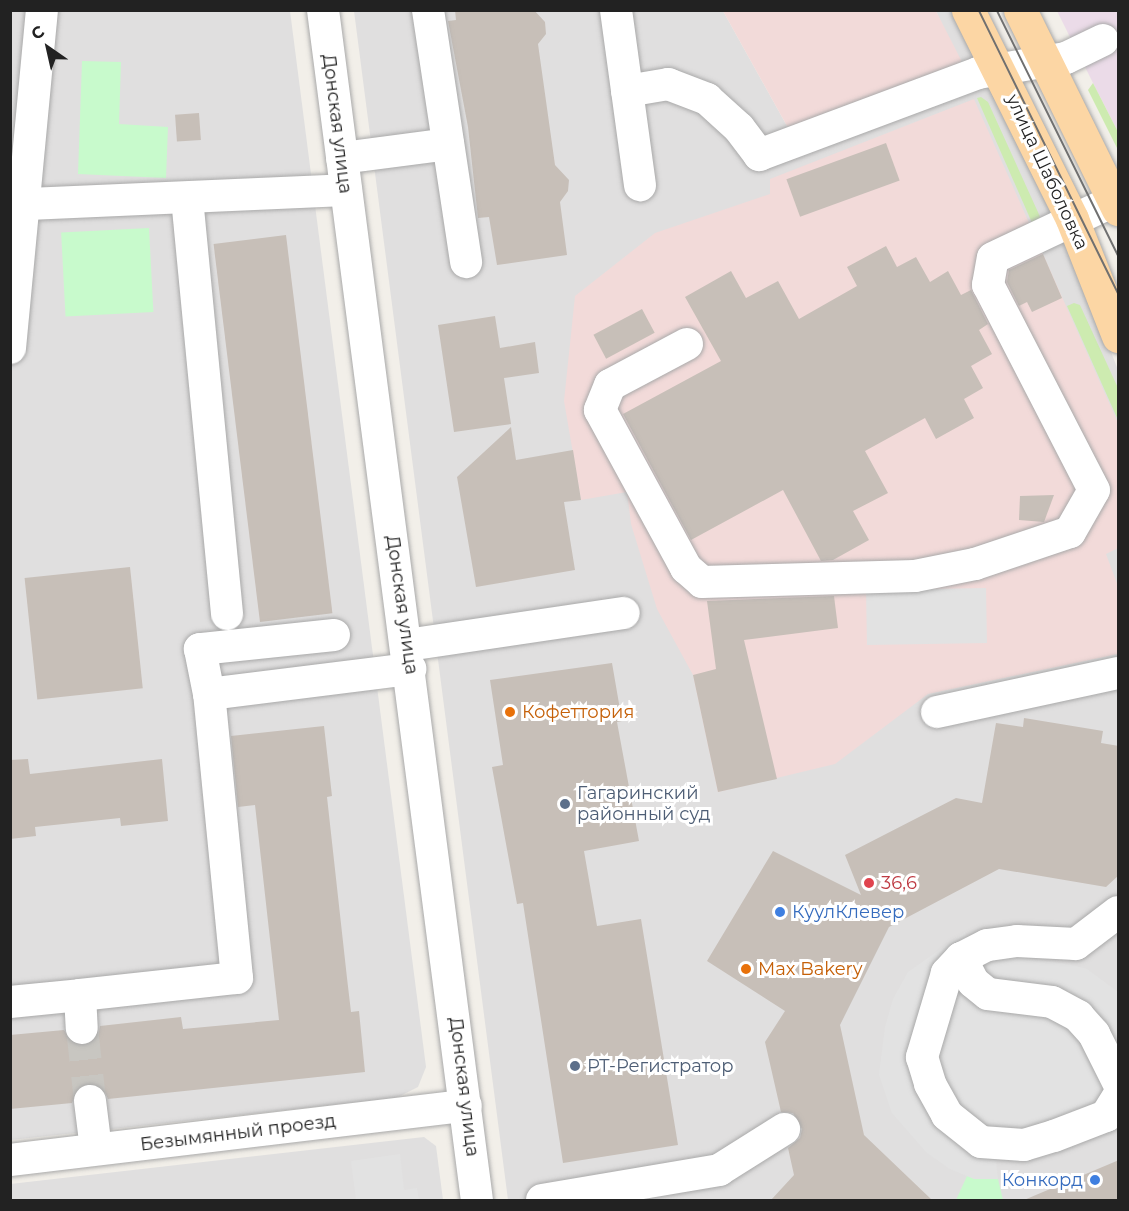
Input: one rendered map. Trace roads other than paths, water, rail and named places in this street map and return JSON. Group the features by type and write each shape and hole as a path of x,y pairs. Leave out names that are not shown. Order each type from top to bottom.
{"main road":[{"name":"улица Шаболовка","path":"968,10 1072,219 1119,336"},
{"path":"1020,10 1117,202"}],"street":[{"path":"10,348 27,204 42,10"},
{"name":"Донская улица","path":"323,10 409,657 477,1200"},
{"path":"428,10 466,262"},
{"path":"616,10 640,185"},
{"path":"627,91 668,84 707,99 739,128 759,155 997,68 1066,58 1103,40"},
{"path":"342,158 448,144"},
{"path":"27,204 346,190"},
{"path":"187,198 227,614"},
{"path":"687,344 610,385 600,410 686,568 702,582 915,576 975,564 1070,532 1094,490 988,285 993,258 1072,219 1117,202"},
{"path":"209,694 409,657 624,613"},
{"path":"10,1002 237,978 209,694 200,649 334,635"},
{"path":"937,712 1119,673"},
{"path":"1119,912 1076,944 1017,941 987,945 961,958 947,973 939,993 922,1057 930,1084 947,1115 981,1142 1024,1145 1106,1116 1119,1097"},
{"path":"961,958 973,982 988,994 1052,1002 1078,1016 1094,1034 1119,1082"},
{"path":"80,995 82,1028"},
{"path":"90,1101 96,1149"},
{"name":"Безымянный проезд","path":"10,1160 466,1106"},
{"path":"542,1200 719,1170 784,1129"}],"tunnel":[{"path":"82,1028 90,1101"}],"tram line":[{"path":"979,10 1118,293"},
{"path":"997,10 1118,255"}],"place":[{"name":"Кофеттория","path":"510,712"},
{"name":"Гагаринский районный суд","path":"565,804"},
{"name":"36,6","path":"869,883"},
{"name":"КуулКлевер","path":"780,912"},
{"name":"Max Bakery","path":"746,969"},
{"name":"РТ-Регистратор","path":"575,1066"},
{"name":"Конкорд","path":"1095,1180"}]}
